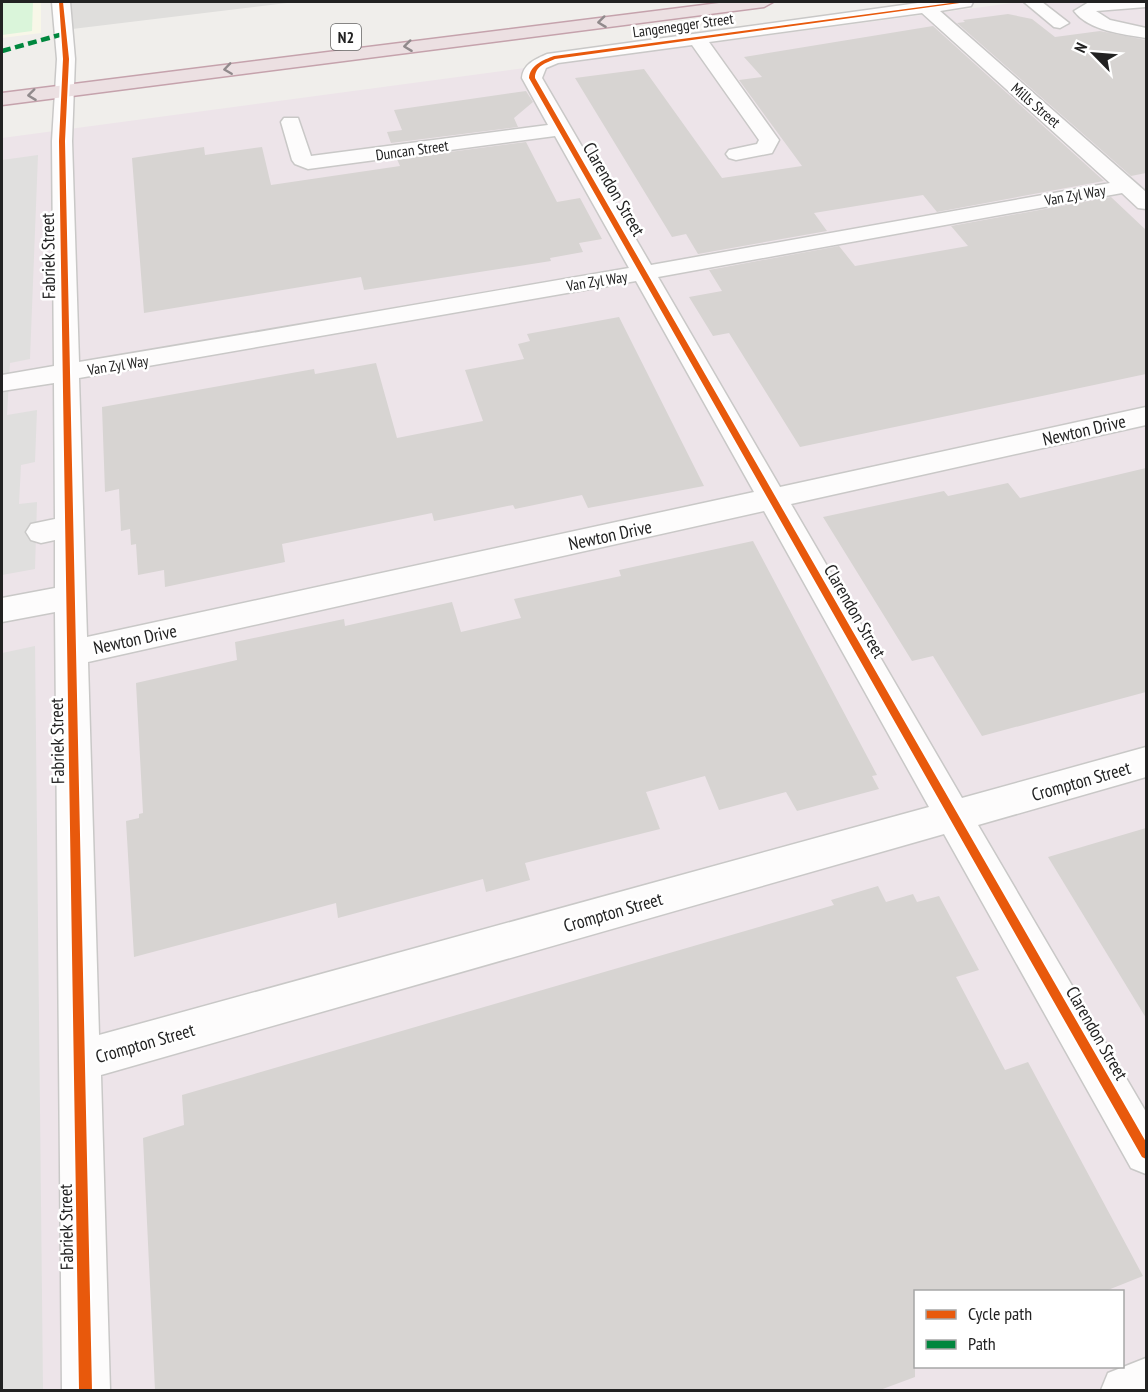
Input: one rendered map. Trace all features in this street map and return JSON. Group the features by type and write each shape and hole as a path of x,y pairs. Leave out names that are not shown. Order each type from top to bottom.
{"highway":[{"name":"N2","path":"2,99 64,82 628,2"},
{"name":"N2","path":"2,82 64,82 286,61 764,2"}],"street":[{"name":"Fabriek Street","path":"61,2 67,373 56,529 71,597 86,1390"},
{"name":"Langenegger Street","path":"536,86 532,73 534,68 554,58 965,2"},
{"path":"1032,2 1060,23"},
{"path":"1146,2 1092,6 1083,11 1104,24 1146,33"},
{"name":"Mills Street","path":"925,7 1146,203"},
{"path":"697,38 769,140 765,149 736,154"},
{"name":"Clarendon Street","path":"536,86 1146,1153"},
{"name":"Duncan Street","path":"291,122 302,160 318,163 561,129"},
{"name":"Van Zyl Way","path":"2,383 336,328 378,317 643,273 1127,186"},
{"name":"Newton Drive","path":"72,653 1146,416"},
{"path":"2,610 71,597"},
{"name":"Crompton Street","path":"80,1061 1146,762"},
{"path":"1125,1390 1146,1382"}],"shaded area":[{"path":"2,2 41,2 41,33 2,38"},
{"path":"63,2 295,2 64,30"},
{"path":"1019,2 1146,2 1146,1390 2,1390 2,138"},
{"path":"38,155 30,359 10,363 7,415 37,410 35,462 21,465 19,504 37,502 35,569 2,575 2,160"},
{"path":"35,646 43,1390 2,1390 2,653"}],"green space":[{"path":"2,2 33,2 32,31 2,35"}],"building":[{"path":"1008,14 1032,19 1055,37 1100,31 1146,40 1146,173 1131,176 957,23 965,22 963,20"},
{"path":"933,26 1104,181 937,212 923,195 814,213 827,231 698,254 686,234 672,237 575,78 644,69 722,178 802,166 739,80 762,77 744,57"},
{"path":"526,91 533,102 514,118 518,127 391,143 387,132 402,130 394,110"},
{"path":"526,142 557,202 580,198 602,239 579,243 583,252 550,258 551,261 364,290 361,277 144,313 132,158 204,147 205,155 262,147 271,185 400,166 397,159"},
{"path":"1111,197 1146,230 1146,374 800,447 729,333 713,336 689,297 722,291 709,270 839,246 855,266 968,246 951,226"},
{"path":"619,317 704,486 588,508 582,495 515,509 513,505 434,521 432,513 282,544 285,562 165,587 164,570 138,575 136,544 131,545 130,529 121,531 119,489 105,492 102,407 314,369 315,374 376,363 397,438 483,421 465,370 524,359 518,344 530,341 527,334"},
{"path":"1146,468 1146,692 982,736 933,656 912,661 823,517 944,491 948,496 1008,483 1020,498"},
{"path":"753,541 877,775 872,776 879,789 797,811 786,792 719,810 705,776 646,792 660,829 525,863 530,880 486,892 483,879 338,918 336,903 134,957 126,821 139,818 139,814 143,813 136,683 237,660 235,642 344,619 345,626 452,602 461,632 521,618 514,599 621,576 619,570"},
{"path":"1146,828 1146,1018 1048,857"},
{"path":"878,886 886,902 913,894 917,902 939,896 979,970 956,977 1005,1070 1028,1062 1143,1276 1108,1290 914,1290 915,1377 880,1390 155,1390 143,1138 184,1125 182,1095 834,905 831,900"}],"marked path":[{"path":"2,51 63,34"}],"cycle path":[{"path":"61,2 66,59 62,141 86,1390"},
{"path":"965,2 554,58 539,64 532,73 532,78 1146,1153"}]}
